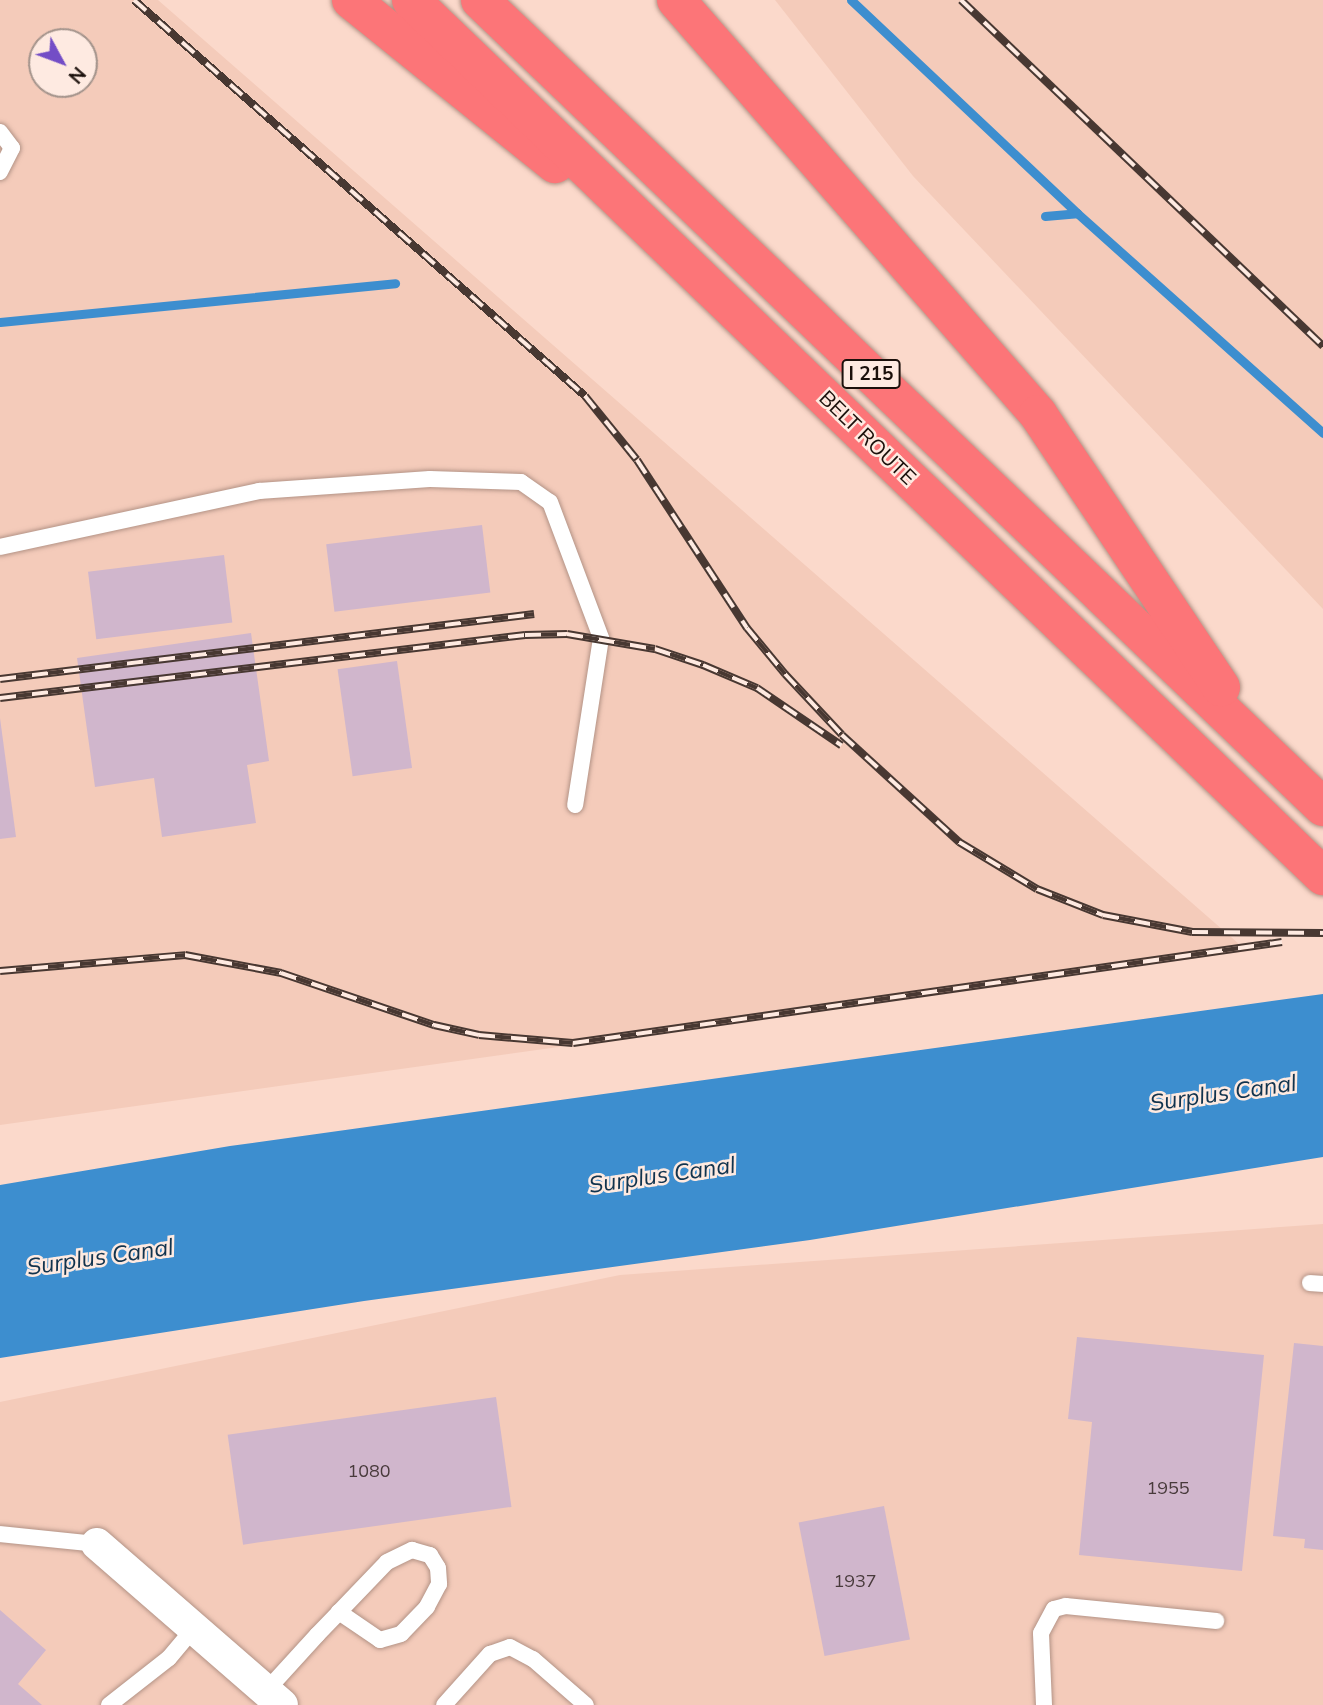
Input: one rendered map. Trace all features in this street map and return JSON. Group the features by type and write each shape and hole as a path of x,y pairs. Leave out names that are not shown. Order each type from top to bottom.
{"highway":[{"path":"351,0 504,127 673,249"},
{"name":"BELT ROUTE","path":"411,0 1323,876"},
{"name":"I 215","path":"480,0 1323,807"},
{"path":"676,0 1038,414 1261,747"}],"street":[{"path":"97,1544 274,1698"}],"lane":[{"path":"0,132 12,148 0,172"},
{"path":"0,547 259,491 430,479 521,482 550,502 601,638 575,805"},
{"path":"0,1534 97,1544"},
{"path":"274,1698 339,1612 387,1562 412,1550 430,1555 438,1568 439,1584 427,1607 401,1634 380,1640 339,1612"},
{"path":"1044,1705 1041,1633 1054,1609 1066,1606 1216,1621"},
{"path":"109,1705 121,1691 169,1658 194,1628"},
{"path":"444,1705 490,1654 510,1647 533,1659 586,1705"}],"shaded area":[{"path":"0,0 158,0 1247,951 0,1125"},
{"path":"775,0 1323,0 1323,609 913,176"},
{"path":"1323,1224 1323,1705 0,1705 0,1402 620,1275"}],"water":[{"name":"Surplus Canal","path":"1323,994 1323,1157 810,1240 364,1301 0,1358 0,1185 230,1146"}],"building":[{"path":"482,525 490,592 334,612 326,544"},
{"path":"224,555 232,622 96,639 88,572"},
{"path":"251,633 269,761 247,765 256,823 162,837 154,778 95,787 77,658"},
{"path":"397,661 412,768 353,776 338,669"},
{"path":"0,718 16,837 0,839"},
{"path":"1077,1337 1264,1355 1242,1571 1079,1555 1092,1422 1068,1419"},
{"path":"1294,1343 1323,1346 1323,1550 1304,1548 1305,1539 1273,1536"},
{"path":"496,1397 511,1507 243,1545 228,1435"},
{"path":"884,1506 910,1640 825,1656 799,1523"},
{"path":"0,1610 46,1650 18,1684 42,1705 0,1705"}],"waterway":[{"path":"851,0 1077,213 1323,433"},
{"path":"1045,216 1077,213"},
{"path":"0,322 395,283"}],"railway":[{"path":"134,0 585,396 637,460 747,628 785,674 842,735 959,842 1037,889 1103,915 1192,932 1323,933"},
{"path":"961,0 1323,346"},
{"path":"0,679 534,614"},
{"path":"0,698 525,635 567,634 655,649 703,665 757,688 841,745"},
{"path":"0,971 185,955 281,973 434,1025 479,1035 573,1043 1282,942"}]}
